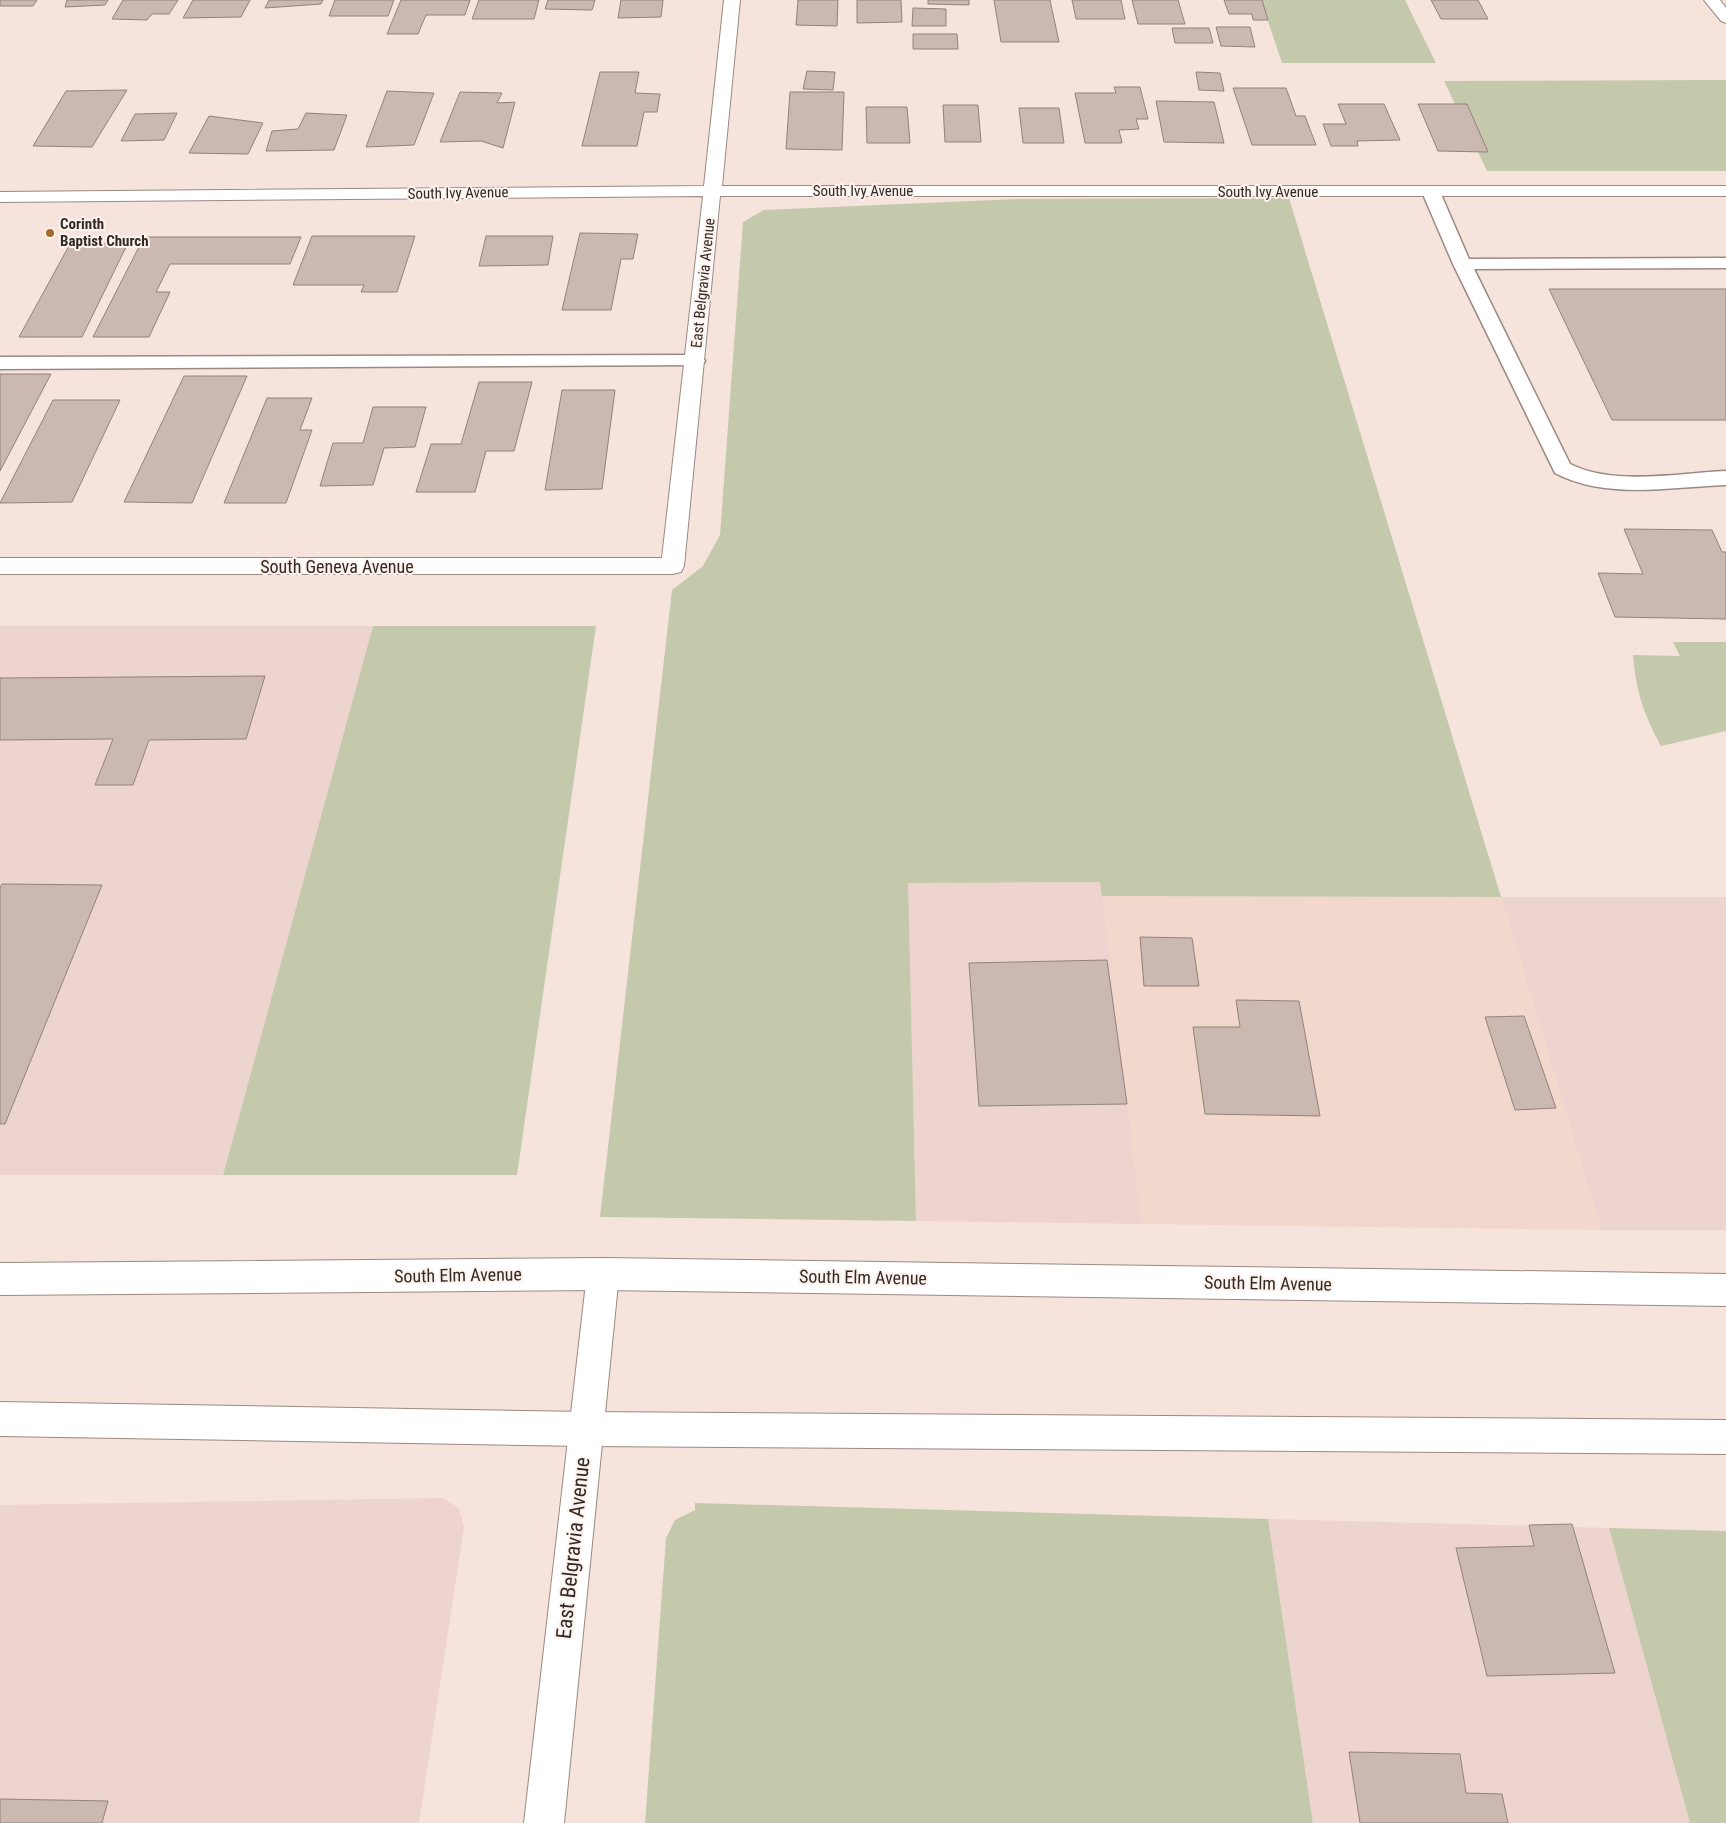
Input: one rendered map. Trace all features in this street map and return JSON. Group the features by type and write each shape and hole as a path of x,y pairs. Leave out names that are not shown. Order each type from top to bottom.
{"street":[{"name":"East Belgravia Avenue","path":"673,566 732,0"},
{"path":"1712,0 1726,18"},
{"name":"South Ivy Avenue","path":"0,197 712,191 1726,192"},
{"name":"South Geneva Avenue","path":"0,566 673,566"},
{"name":"East Belgravia Avenue","path":"544,1823 602,1274"},
{"name":"South Elm Avenue","path":"0,1279 602,1274 1726,1290"},
{"path":"0,1419 586,1429 1726,1437"}],"lane":[{"path":"1431,192 1462,264 1562,468 1573,476 1606,482 1726,478"},
{"path":"1462,264 1726,263"},
{"path":"0,362 695,361"}],"shaded area":[{"path":"0,626 373,626 223,1175 0,1175"},
{"path":"1101,882 1142,1224 916,1221 907,883"},
{"path":"1102,896 1501,897 1601,1230 1142,1224"},
{"path":"1501,897 1726,897 1726,1230 1601,1230"},
{"path":"442,1498 459,1508 464,1527 419,1823 0,1823 0,1505"},
{"path":"1268,1519 1609,1528 1690,1823 1313,1823"}],"green space":[{"path":"1261,0 1405,0 1436,63 1282,63"},
{"path":"1726,80 1726,171 1487,171 1444,81"},
{"path":"1289,198 1501,897 1102,896 1100,882 908,883 916,1221 600,1217 672,590 703,566 720,535 743,222 764,210 1017,199"},
{"path":"373,626 596,626 517,1175 223,1175"},
{"path":"1673,642 1726,642 1726,731 1661,746 1642,702 1636,680 1633,655 1680,656"},
{"path":"695,1503 1268,1519 1313,1823 645,1823 666,1538 675,1520 695,1510"},
{"path":"1609,1528 1726,1531 1726,1823 1690,1823"}],"building":[{"path":"0,0 37,0 33,6 0,6"},
{"path":"67,0 108,0 105,5 65,7"},
{"path":"123,0 178,0 169,14 152,14 147,20 112,19"},
{"path":"193,0 250,0 241,17 183,18"},
{"path":"269,0 323,0 321,4 265,8"},
{"path":"335,0 394,0 388,16 329,16"},
{"path":"401,0 470,0 465,15 426,15 418,34 387,34"},
{"path":"479,0 539,0 534,19 472,19"},
{"path":"548,0 595,0 592,10 545,9"},
{"path":"621,0 663,0 661,17 618,18"},
{"path":"798,0 838,0 837,26 796,25"},
{"path":"857,0 901,0 902,22 857,23"},
{"path":"928,0 969,0 969,5 928,4"},
{"path":"994,0 1050,0 1059,42 1001,42"},
{"path":"1072,0 1121,0 1125,19 1076,19"},
{"path":"1132,0 1178,0 1185,24 1138,24"},
{"path":"1224,0 1262,0 1268,20 1253,20 1252,14 1229,14"},
{"path":"1431,0 1478,0 1488,19 1441,19"},
{"path":"913,8 946,9 946,26 912,26"},
{"path":"1216,27 1250,27 1255,47 1221,46"},
{"path":"1172,28 1209,28 1213,43 1175,43"},
{"path":"913,34 957,34 958,49 913,49"},
{"path":"807,71 835,72 833,90 803,89"},
{"path":"600,72 639,72 635,93 660,94 657,112 644,112 637,146 582,146"},
{"path":"1196,72 1220,73 1224,91 1199,90"},
{"path":"1114,87 1140,87 1148,119 1136,119 1139,129 1119,130 1122,143 1085,143 1075,93 1116,93"},
{"path":"1233,88 1286,88 1296,116 1305,116 1316,145 1252,145"},
{"path":"127,90 92,147 33,146 66,91"},
{"path":"387,91 434,93 414,145 366,147"},
{"path":"460,92 502,93 497,103 515,102 503,148 481,141 440,142"},
{"path":"790,92 844,92 842,150 786,149"},
{"path":"1156,101 1214,102 1224,143 1164,142"},
{"path":"1338,104 1384,104 1400,140 1357,141 1358,146 1331,146 1323,124 1346,124"},
{"path":"1418,104 1467,104 1488,152 1438,151"},
{"path":"943,105 978,105 981,142 945,142"},
{"path":"866,107 907,107 910,143 867,143"},
{"path":"1019,108 1059,108 1064,143 1023,143"},
{"path":"177,113 164,140 121,141 135,114"},
{"path":"306,113 347,115 334,150 266,151 272,131 298,129"},
{"path":"209,116 263,123 248,154 189,153"},
{"path":"580,233 638,234 633,259 621,259 611,310 562,310"},
{"path":"312,236 415,236 397,292 361,292 364,285 293,285"},
{"path":"486,236 553,236 548,265 479,266"},
{"path":"144,237 301,237 290,264 170,264 156,292 170,292 149,337 93,337"},
{"path":"128,243 82,337 19,337 70,244"},
{"path":"1549,289 1726,289 1726,420 1612,420"},
{"path":"0,374 51,374 0,471"},
{"path":"184,376 247,376 192,503 124,502"},
{"path":"479,382 532,382 514,451 486,451 475,492 416,492 431,444 461,444"},
{"path":"562,390 615,390 602,489 545,490"},
{"path":"267,398 312,398 300,430 312,430 286,503 224,503"},
{"path":"53,400 120,400 72,502 0,503"},
{"path":"373,407 426,407 415,447 384,448 373,485 320,486 333,443 363,443"},
{"path":"1624,529 1712,530 1722,552 1726,552 1726,619 1615,617 1598,573 1643,574"},
{"path":"265,676 246,739 149,740 133,785 95,785 113,739 0,740 0,678"},
{"path":"2,884 102,885 5,1124 0,1124 0,888"},
{"path":"1140,937 1192,938 1199,986 1144,986"},
{"path":"1107,960 1127,1104 979,1106 969,963"},
{"path":"1236,1000 1299,1001 1320,1116 1205,1114 1193,1027 1240,1027"},
{"path":"1524,1016 1556,1108 1515,1110 1485,1017"},
{"path":"1572,1524 1615,1673 1487,1676 1456,1548 1534,1546 1529,1525"},
{"path":"1349,1752 1460,1754 1466,1793 1502,1794 1508,1823 1360,1823"},
{"path":"0,1799 108,1801 102,1823 0,1823"}],"place":[{"name":"Corinth Baptist Church","path":"50,233"}]}
